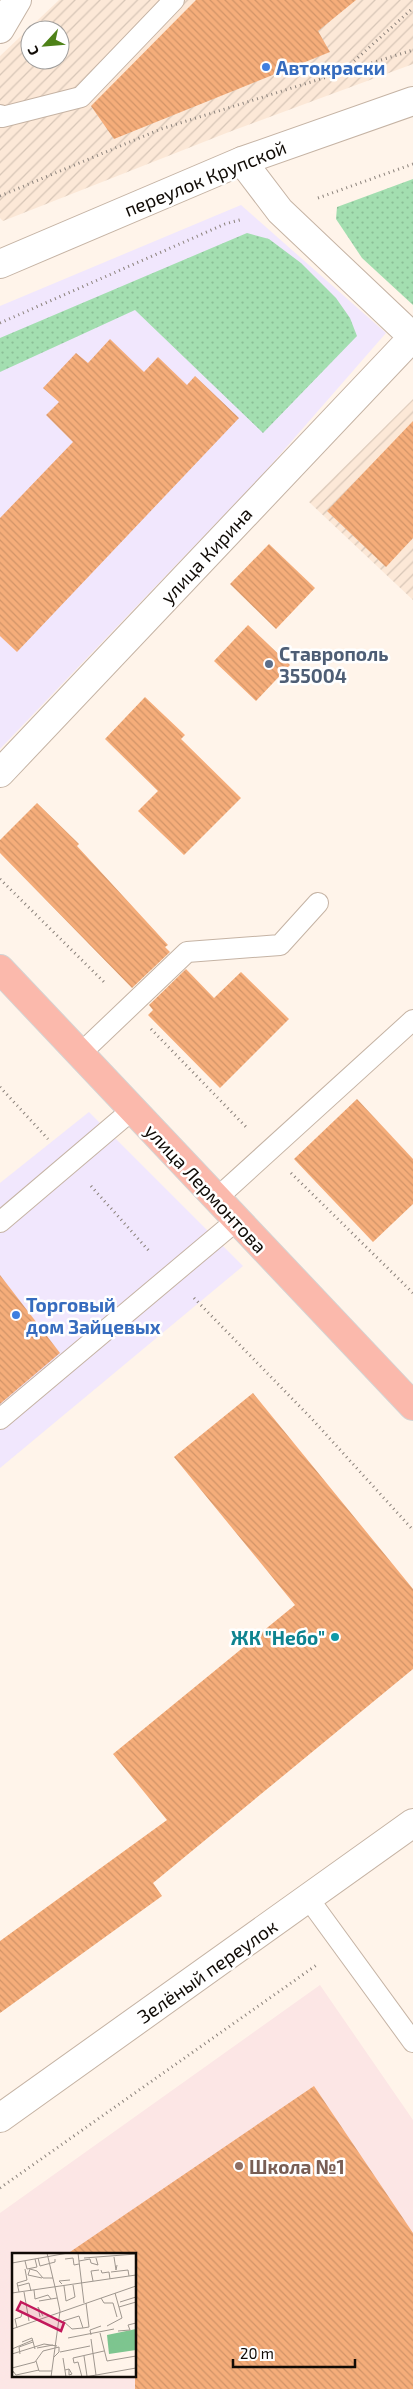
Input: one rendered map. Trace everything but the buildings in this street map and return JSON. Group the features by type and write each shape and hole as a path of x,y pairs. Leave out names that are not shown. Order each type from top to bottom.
{"main road":[{"name":"улица Лермонтова","path":"0,969 413,1406"}],"street":[{"path":"0,29 17,0"},
{"name":"переулок Крупской","path":"0,264 242,161 413,101"},
{"path":"242,161 280,211 413,337"},
{"name":"улица Кирина","path":"0,773 413,337"},
{"name":"Зелёный переулок","path":"0,2118 413,1823"}],"lane":[{"path":"0,114 2,116 81,98 174,0"},
{"path":"80,1054 187,952 280,944 318,903"},
{"path":"216,1199 413,1020"},
{"path":"0,1222 132,1110"},
{"path":"0,1418 237,1220"},
{"path":"308,1898 413,2042"}],"path":[{"path":"340,73 413,8"},
{"path":"0,196 162,129 413,50"},
{"path":"0,323 225,224 280,211 413,164"},
{"path":"0,879 413,1294"},
{"path":"0,1087 171,1275 312,1419 413,1530"},
{"path":"0,2188 342,1946"}],"shaded area":[{"path":"59,0 413,0 413,64 229,132 3,221 0,218 0,56 20,37 20,70 70,70 70,20 38,20"},
{"path":"241,205 386,333 263,474 0,749 0,306"},
{"path":"413,399 413,600 309,502"},
{"path":"89,1112 243,1266 0,1468 0,1183"},
{"name":"Школа №1","path":"320,1985 413,2120 413,2389 0,2389 0,2213"}],"green space":[{"path":"413,179 413,305 362,258 336,219 337,207"},
{"path":"247,233 269,239 301,263 336,298 350,318 357,336 263,433 135,310 0,372 0,338"}],"place":[{"name":"Автокраски","path":"266,67"},
{"name":"Ставрополь 355004","path":"269,664"},
{"name":"Торговый дом Зайцевых","path":"16,1315"},
{"name":"ЖК \"Небо\"","path":"335,1637"},
{"name":"Школа №1","path":"239,2166"}]}
